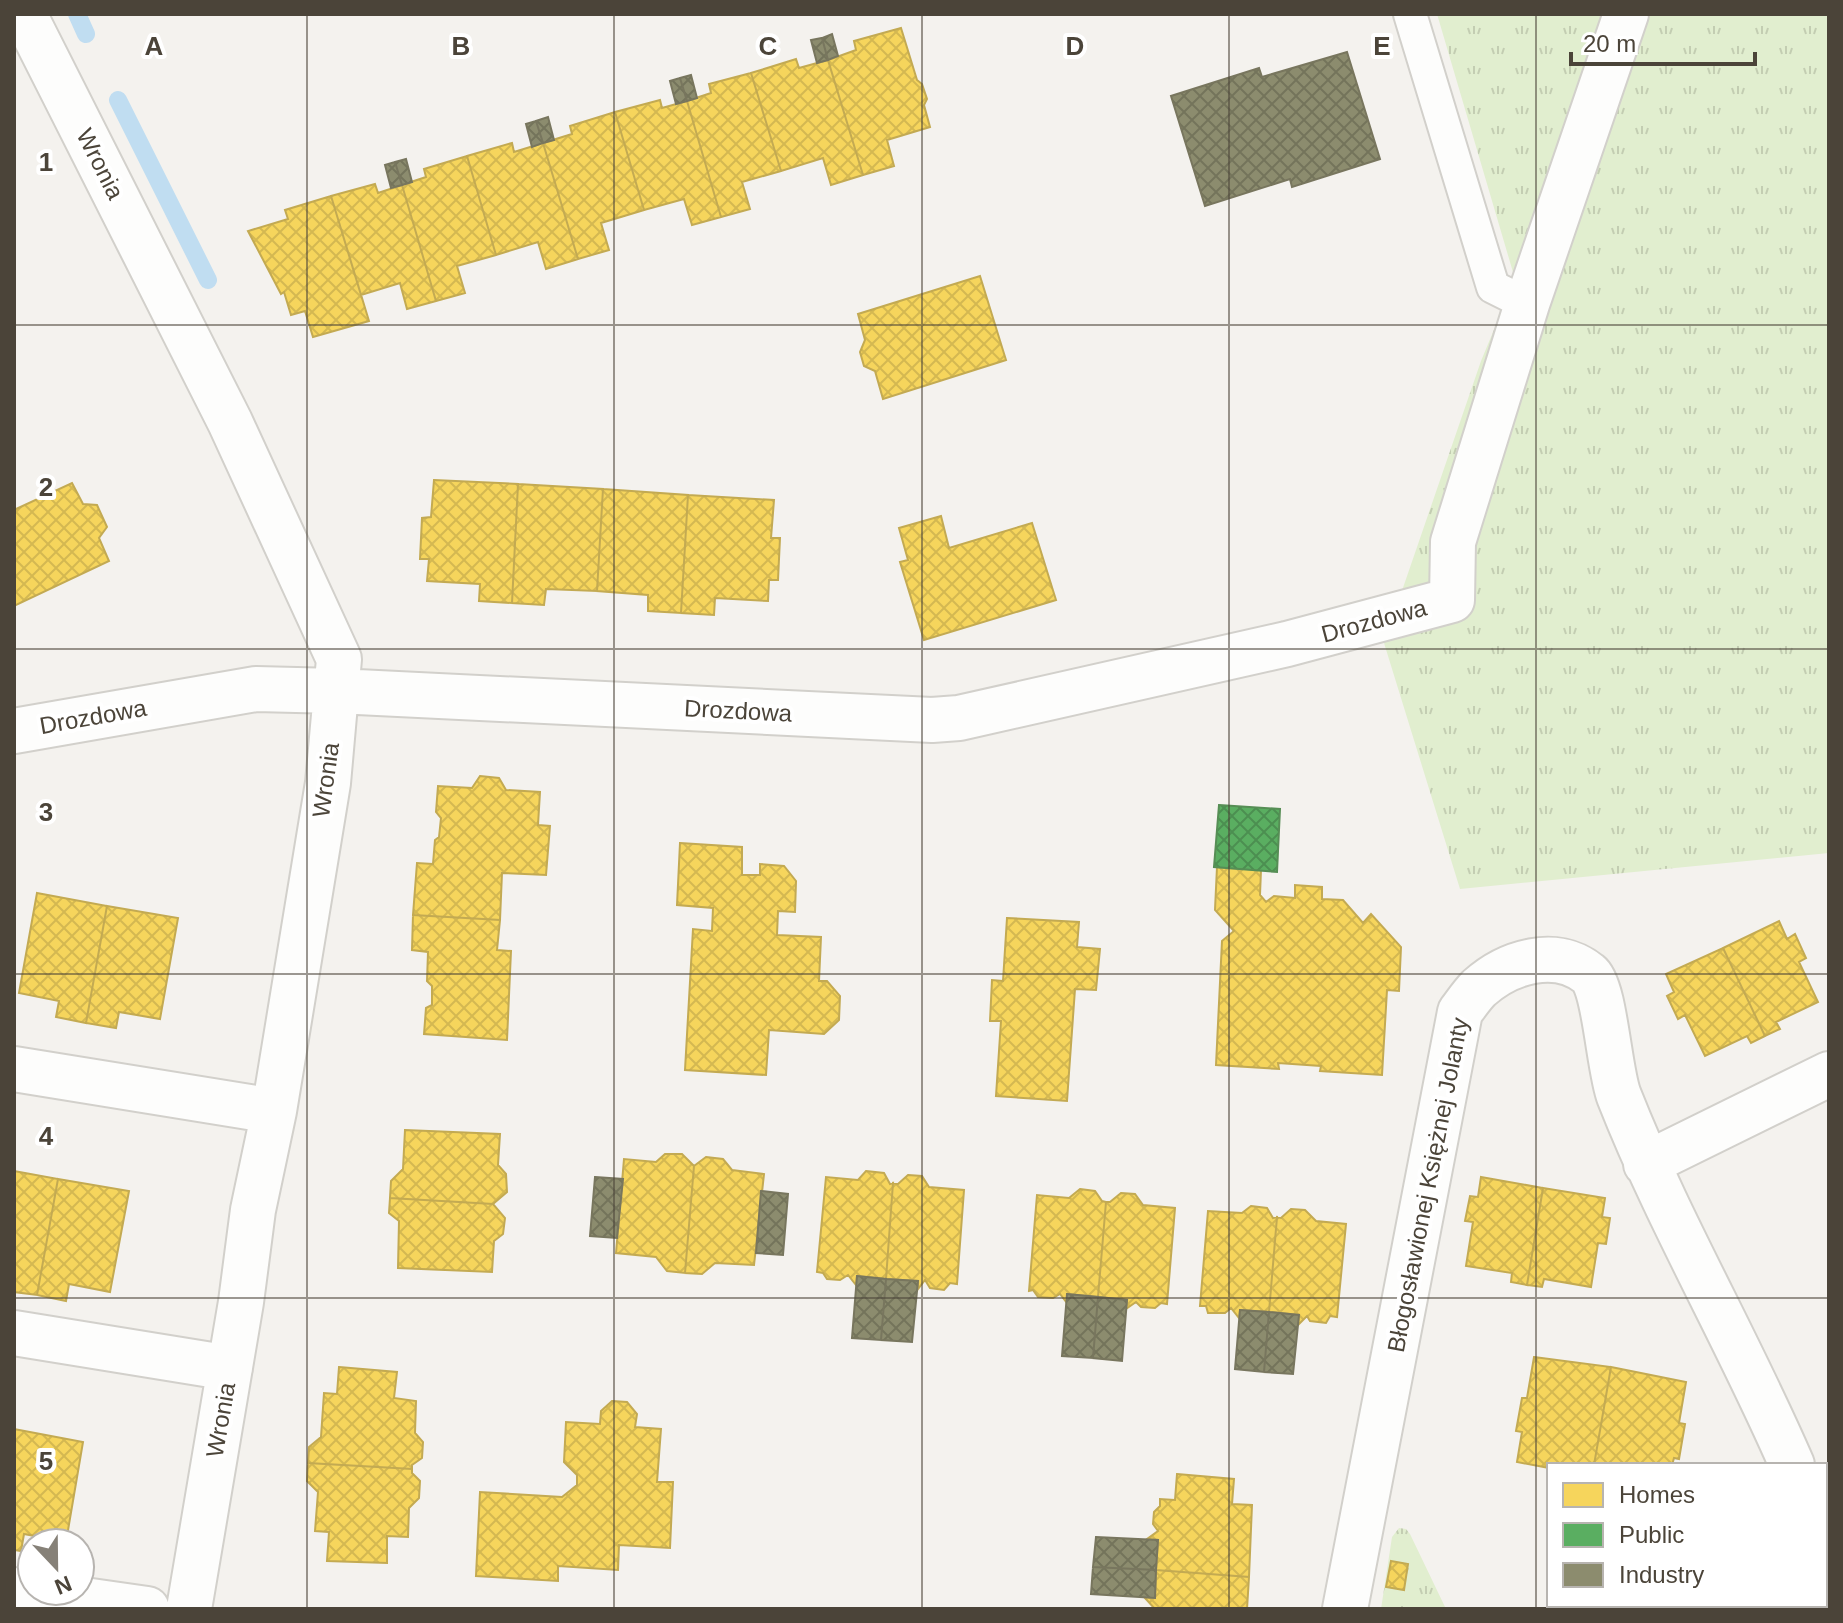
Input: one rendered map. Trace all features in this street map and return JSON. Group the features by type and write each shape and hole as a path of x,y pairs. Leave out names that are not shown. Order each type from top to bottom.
{"street":[{"name":"Wronia","path":"24,14 230,422 339,659 328,783 274,1111 253,1210 189,1609"},
{"path":"1527,304 1626,14"},
{"name":"Drozdowa","path":"14,731 256,689 932,720 959,718 1287,644 1452,600 1453,542 1527,304"},
{"name":"Błogosławionej Księżnej Jolanty","path":"1345,1609 1460,1012 1477,990 1503,970 1538,959 1572,962 1593,976 1600,997 1615,1086 1646,1164 1791,1463"},
{"path":"14,1069 274,1111"},
{"path":"1646,1164 1829,1074"},
{"path":"14,1333 230,1368"},
{"path":"14,1590 147,1609"}],"lane":[{"path":"1410,14 1493,287 1527,304"}],"green space":[{"path":"1437,14 1829,14 1829,853 1460,889 1384,643 1481,361 1515,279"},
{"path":"1399,1528 1406,1529 1410,1534 1446,1609 1381,1609 1392,1537"}],"building: Homes":[{"path":"901,28 917,80 922,84 927,99 924,105 930,127 887,140 894,166 863,175 828,60 856,50 854,41"},
{"path":"796,59 799,68 828,60 863,175 831,185 823,158 781,171 751,73"},
{"path":"751,73 781,171 742,182 750,209 721,217 687,101 711,93 709,84"},
{"path":"660,100 662,108 687,101 721,217 692,225 684,199 644,210 615,112"},
{"path":"615,112 644,210 601,223 609,250 578,259 543,143 572,134 570,126"},
{"path":"512,143 514,152 543,143 578,259 546,269 538,242 496,255 467,156"},
{"path":"467,156 496,255 457,266 465,293 436,301 402,185 426,177 424,169"},
{"path":"375,184 378,193 402,185 436,301 407,309 400,283 361,295 331,196"},
{"path":"331,196 369,321 313,337 305,311 291,315 284,292 281,294 248,231 288,219 285,210"},
{"path":"980,276 1006,360 883,399 875,371 864,366 860,352 865,340 858,314"},
{"path":"434,480 518,484 512,603 479,601 480,584 427,581 429,559 420,559 422,518 431,517"},
{"path":"72,483 83,504 97,505 107,527 99,538 109,561 14,606 14,510"},
{"path":"518,484 603,489 597,591 546,589 544,605 512,603"},
{"path":"603,489 688,495 681,613 648,611 648,595 597,591"},
{"path":"688,495 774,500 771,538 780,538 778,580 769,580 768,601 715,598 714,615 681,613"},
{"path":"941,516 949,548 1032,523 1056,600 924,640 900,562 908,560 899,528"},
{"path":"480,776 499,778 506,790 540,792 538,825 550,826 546,875 502,873 500,920 413,915 417,863 433,864 435,840 439,837 441,818 436,812 438,786 472,788"},
{"path":"680,843 742,847 742,875 760,875 760,864 784,866 796,881 795,912 778,911 777,935 821,937 819,981 827,981 840,996 839,1020 824,1034 769,1030 766,1075 685,1070 693,929 712,931 713,908 677,905"},
{"path":"1217,867 1261,870 1260,895 1266,902 1274,896 1295,898 1295,885 1322,887 1322,899 1343,900 1363,923 1371,914 1401,947 1399,991 1387,990 1382,1075 1320,1071 1321,1066 1278,1063 1279,1069 1216,1065 1222,941 1234,931 1215,910"},
{"path":"37,893 107,906 86,1023 56,1017 59,1001 19,993"},
{"path":"107,906 178,918 160,1019 119,1012 116,1028 86,1023"},
{"path":"413,915 500,920 497,950 511,951 507,1040 424,1034 426,1008 432,1005 432,986 427,981 428,952 412,950"},
{"path":"1007,918 1079,922 1077,947 1100,949 1096,990 1075,989 1067,1101 996,1096 1001,1021 990,1021 992,980 1003,981"},
{"path":"1779,921 1787,939 1795,934 1806,958 1799,962 1818,1002 1776,1022 1780,1029 1765,1036 1723,948"},
{"path":"1723,948 1765,1036 1751,1043 1747,1036 1705,1056 1685,1015 1678,1019 1667,996 1674,992 1666,974"},
{"path":"405,1130 500,1134 498,1165 506,1174 507,1192 493,1204 390,1198 391,1181 403,1169"},
{"path":"665,1154 682,1154 694,1166 685,1273 667,1271 656,1257 616,1253 624,1159 656,1162"},
{"path":"706,1157 723,1159 732,1170 764,1174 754,1265 715,1263 702,1274 685,1273 694,1166"},
{"path":"14,1171 58,1179 37,1295 14,1292"},
{"path":"866,1171 884,1173 890,1184 893,1183 886,1279 857,1276 856,1285 848,1275 840,1280 827,1279 823,1273 817,1272 826,1177 858,1180"},
{"path":"908,1175 922,1176 929,1187 964,1190 957,1284 950,1283 944,1290 930,1288 925,1280 918,1289 918,1281 886,1279 893,1183 898,1184"},
{"path":"1481,1177 1543,1188 1527,1285 1511,1282 1512,1273 1466,1266 1473,1222 1465,1221 1470,1196 1478,1197"},
{"path":"58,1179 129,1191 110,1292 69,1284 66,1301 37,1295"},
{"path":"1543,1188 1605,1198 1602,1217 1610,1218 1606,1244 1598,1243 1591,1287 1544,1279 1542,1287 1527,1285"},
{"path":"1080,1189 1095,1191 1106,1202 1098,1297 1067,1294 1067,1303 1060,1294 1053,1298 1038,1297 1033,1290 1029,1291 1037,1195 1069,1198"},
{"path":"1121,1193 1135,1194 1143,1205 1175,1208 1167,1304 1161,1303 1155,1308 1141,1307 1136,1302 1126,1309 1127,1300 1098,1297 1106,1202"},
{"path":"390,1198 493,1204 505,1218 503,1234 494,1241 492,1272 398,1268 399,1221 389,1213"},
{"path":"1251,1206 1267,1208 1273,1218 1277,1217 1269,1312 1240,1310 1239,1318 1231,1308 1225,1313 1208,1313 1206,1306 1200,1306 1208,1211 1242,1213"},
{"path":"1291,1209 1305,1210 1316,1221 1346,1224 1337,1317 1330,1316 1326,1323 1310,1321 1307,1316 1298,1325 1299,1315 1269,1312 1277,1217 1281,1218"},
{"path":"1534,1357 1611,1367 1594,1463 1547,1463 1547,1468 1517,1462 1522,1432 1516,1431 1522,1398 1527,1398"},
{"path":"339,1367 397,1372 394,1398 416,1401 415,1433 423,1442 422,1458 412,1465 412,1469 308,1463 309,1447 321,1437 324,1393 337,1394"},
{"path":"1611,1367 1686,1382 1679,1423 1685,1424 1679,1459 1674,1458 1673,1463 1594,1463"},
{"path":"612,1401 627,1402 637,1414 635,1427 661,1429 657,1482 673,1482 670,1548 619,1545 618,1570 558,1566 558,1581 476,1576 480,1492 562,1497 577,1485 577,1475 564,1462 566,1422 600,1424 601,1411"},
{"path":"14,1429 83,1442 69,1527 16,1527 14,1550"},
{"path":"308,1463 412,1469 420,1481 419,1498 409,1508 408,1537 387,1536 387,1563 327,1561 329,1532 315,1531 318,1492 307,1481"},
{"path":"1177,1474 1234,1479 1232,1504 1252,1505 1249,1577 1156,1570 1158,1540 1147,1539 1158,1531 1153,1524 1160,1499 1175,1500"},
{"path":"1391,1561 1408,1564 1404,1590 1386,1587"},
{"path":"1156,1570 1249,1577 1247,1609 1155,1609 1144,1597 1155,1598"},
{"path":"1612,1607 1694,1607 1694,1609"},
{"path":"1694,1607 1772,1607 1772,1609"}],"building: Public":[{"path":"1219,805 1280,809 1277,872 1214,867"}],"building: Industry":[{"path":"832,34 838,56 828,60 822,38"},
{"path":"822,38 828,60 817,63 811,40"},
{"path":"1347,52 1380,159 1292,187 1290,179 1205,206 1171,96 1259,68 1262,77"},
{"path":"691,75 697,98 687,101 680,78"},
{"path":"680,78 687,101 676,104 670,81"},
{"path":"548,117 554,140 543,143 536,121"},
{"path":"536,121 543,143 532,147 526,124"},
{"path":"406,159 412,182 402,185 395,162"},
{"path":"395,162 402,185 391,188 385,165"},
{"path":"595,1177 623,1179 617,1238 590,1236"},
{"path":"761,1191 788,1194 783,1255 756,1253"},
{"path":"857,1276 886,1279 881,1340 852,1338"},
{"path":"886,1279 918,1281 912,1342 881,1340"},
{"path":"1067,1294 1098,1297 1093,1358 1062,1356"},
{"path":"1098,1297 1127,1300 1122,1361 1093,1358"},
{"path":"1240,1310 1269,1312 1264,1372 1235,1369"},
{"path":"1269,1312 1299,1315 1293,1374 1264,1372"},
{"path":"1096,1537 1158,1540 1156,1570 1093,1567"},
{"path":"1093,1567 1156,1570 1155,1598 1091,1594"}],"waterway":[{"path":"77,14 86,34"},
{"path":"118,100 208,280"}]}
